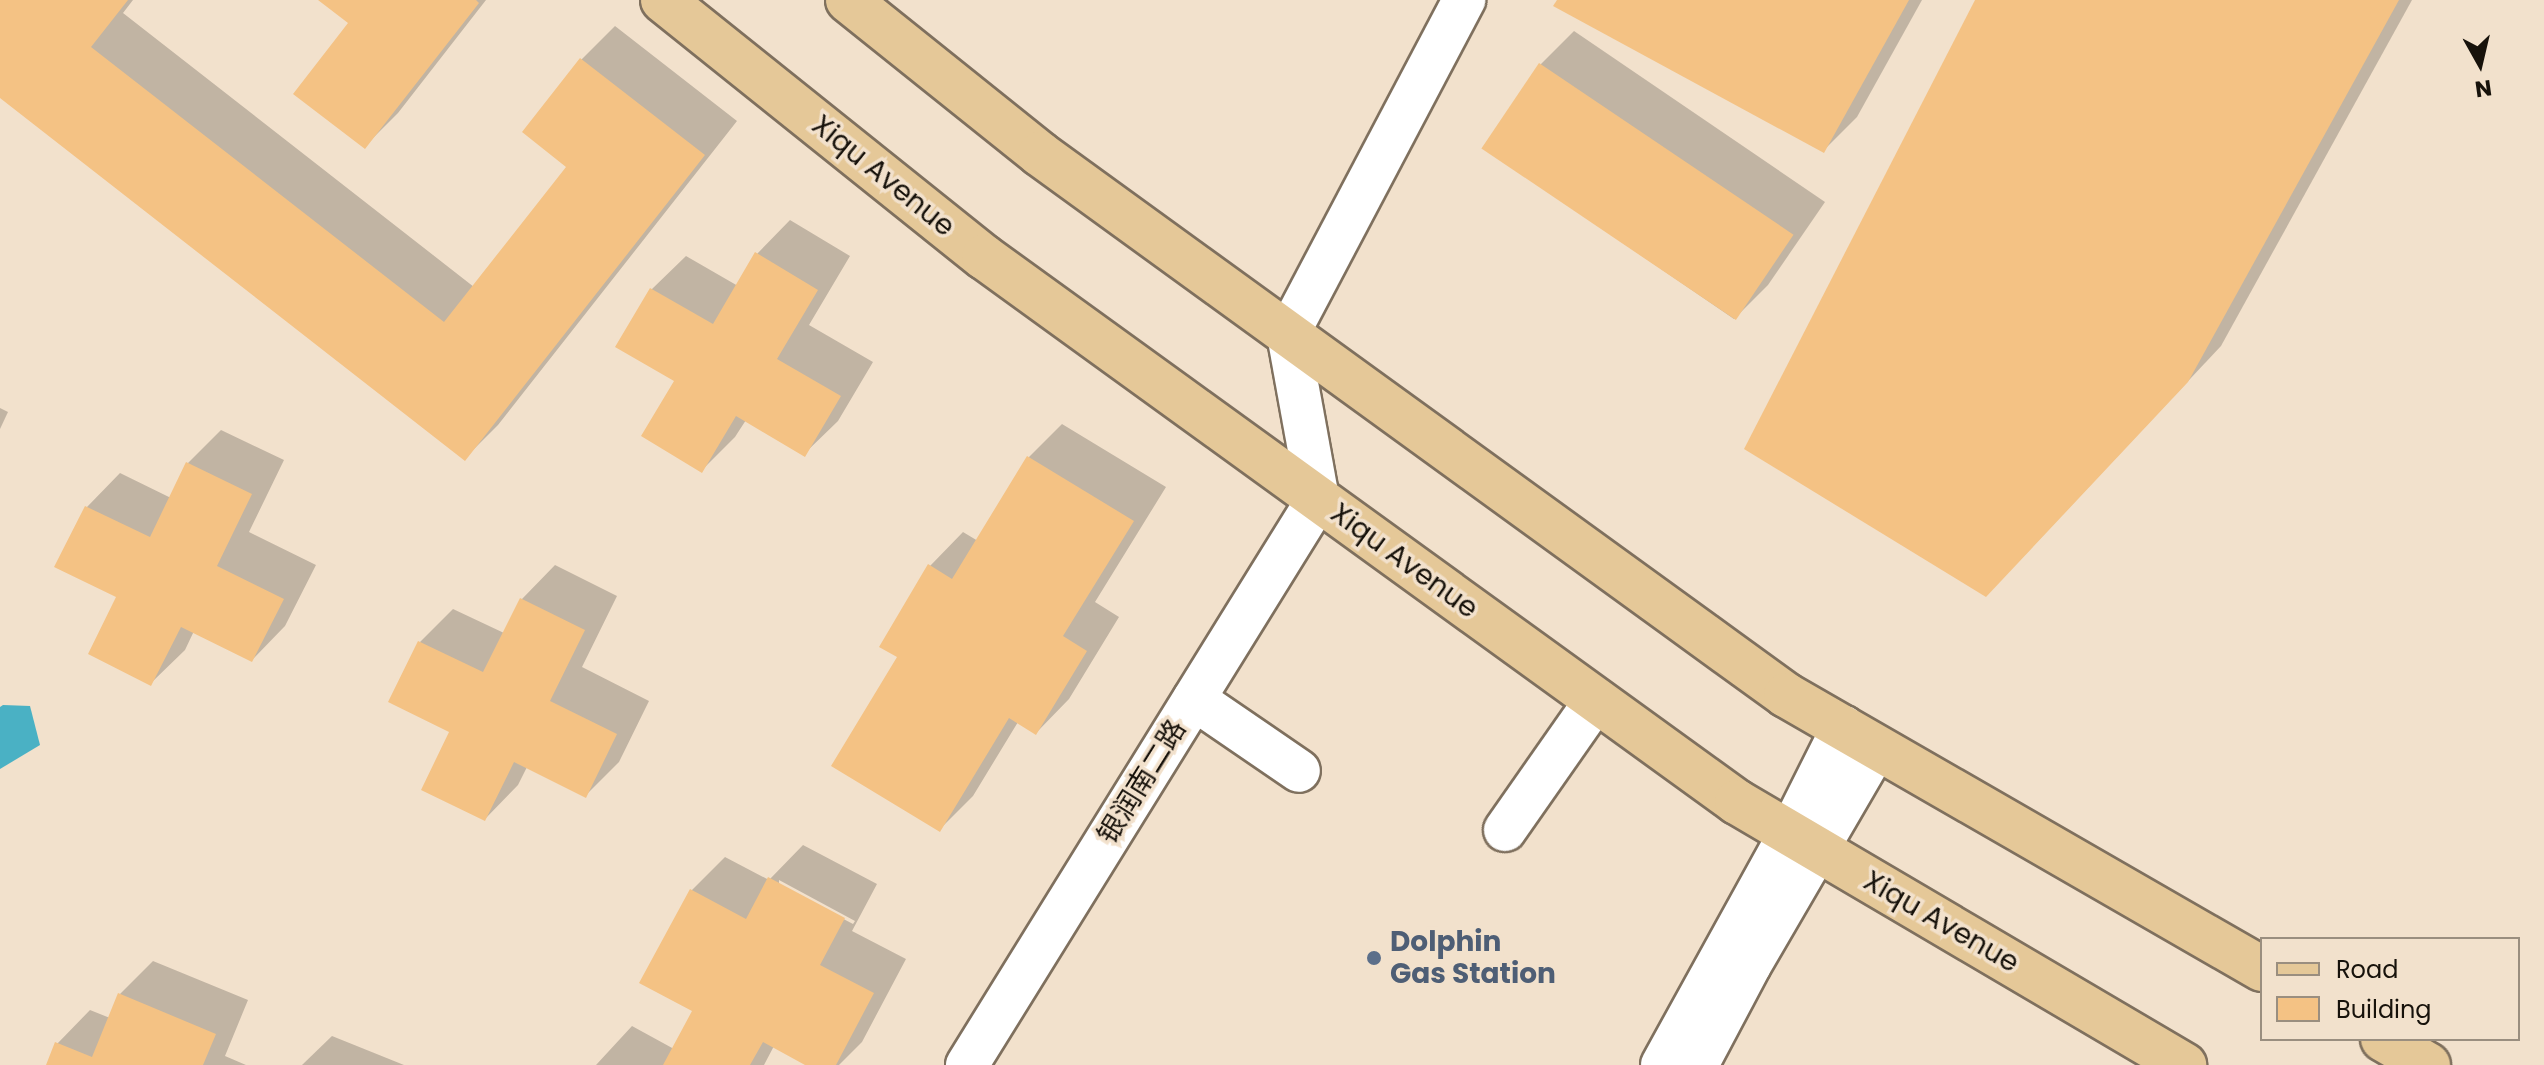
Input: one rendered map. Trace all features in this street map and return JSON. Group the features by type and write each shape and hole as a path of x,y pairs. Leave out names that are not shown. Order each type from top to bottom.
{"main road":[{"name":"Xiqu Avenue","path":"663,0 984,257 1737,802 2184,1065"},
{"path":"848,0 1040,154 1786,695 2260,968"},
{"path":"2386,1041 2428,1065"}],"street":[{"path":"1318,499 1288,334 1464,0"},
{"name":"银润南二路","path":"967,1065 1318,499"},
{"path":"1194,699 1299,771"},
{"path":"1505,830 1596,700"},
{"path":"1697,1065 1804,841 1860,737"},
{"path":"1662,1065 1804,841"}],"water":[{"path":"30,706 40,745 0,769 0,707"}],"building":[{"path":"0,0 128,0 91,47 444,322 566,167 522,132 580,58 705,155 465,461 0,98"},
{"path":"318,0 476,0 479,3 365,149 293,94 348,23"},
{"path":"1557,0 1909,0 1824,153 1553,6"},
{"path":"1975,0 2399,0 2188,382 1986,597 1744,449"},
{"path":"1539,63 1794,235 1736,320 1481,148"},
{"path":"755,252 818,290 777,359 841,396 805,457 736,416 702,473 641,436 674,381 615,347 650,288 713,324"},
{"path":"1027,456 1134,521 1063,636 1087,651 1036,735 1009,718 940,832 831,766 897,657 879,647 928,564 952,579"},
{"path":"186,462 252,494 217,566 284,599 252,662 181,627 151,686 88,654 116,597 54,567 85,506 150,537"},
{"path":"520,598 585,630 550,701 617,734 586,798 514,762 485,821 421,790 449,732 388,702 418,641 483,672"},
{"path":"768,877 845,918 820,965 874,993 836,1065 805,1065 763,1042 750,1065 663,1065 692,1011 639,983 690,889 746,919"},
{"path":"118,993 216,1034 203,1065 46,1065 55,1042 92,1057"}],"place":[{"name":"Dolphin Gas Station","path":"1374,958"}]}
